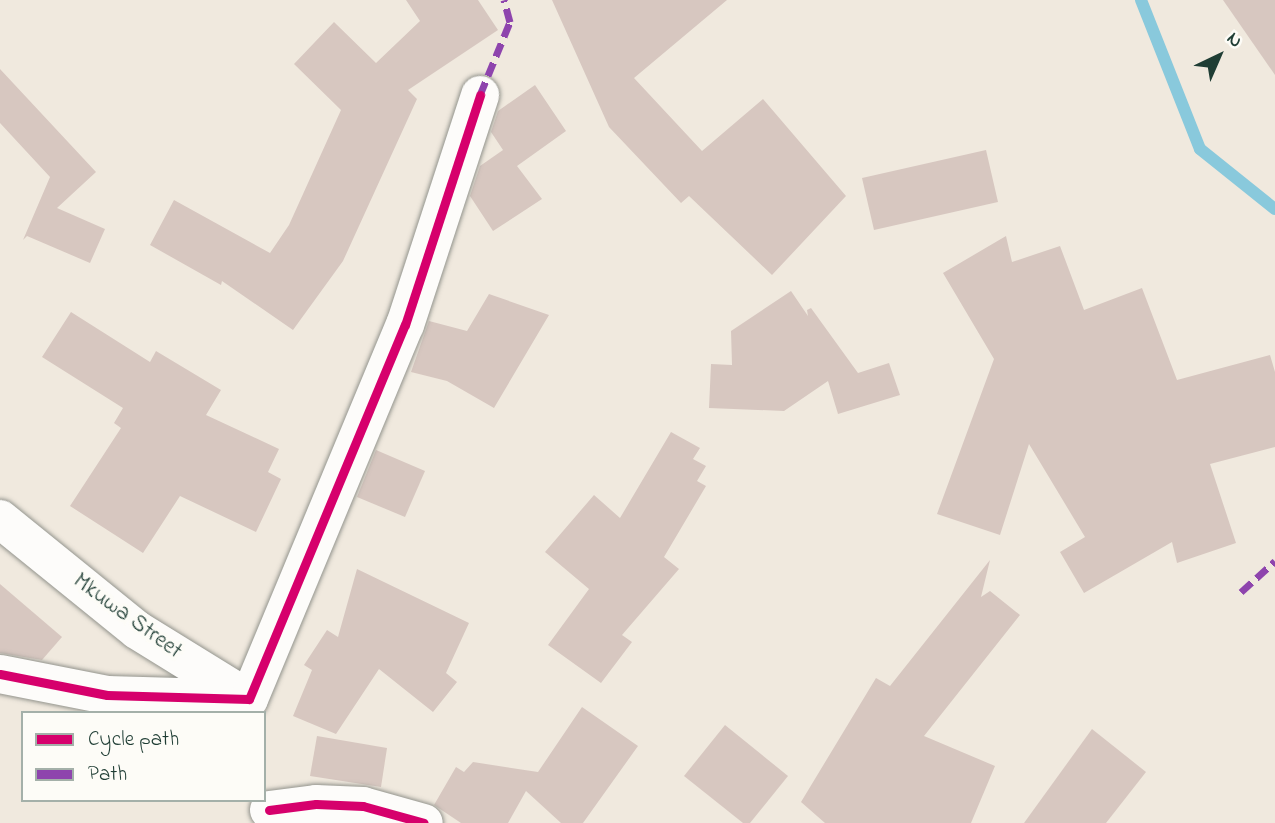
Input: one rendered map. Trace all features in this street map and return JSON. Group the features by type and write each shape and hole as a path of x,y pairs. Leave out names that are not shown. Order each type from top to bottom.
{"street":[{"path":"0,674 107,695 250,706 405,325 480,95"},
{"name":"Mkuwa Street","path":"0,519 136,630 250,706"},
{"path":"269,805 363,806 424,823"}],"building":[{"path":"406,0 478,0 498,30 408,90 417,99 343,261 293,330 222,281 221,285 150,245 174,200 270,253 289,225 341,110 294,64 334,22 376,63 420,21"},
{"path":"552,0 727,0 634,78 702,151 763,99 846,196 772,275 689,196 681,203 609,127"},
{"path":"1223,0 1275,0 1275,75"},
{"path":"0,69 96,172 57,208 105,229 90,263 27,236 23,240 50,177 0,123"},
{"path":"535,85 566,131 517,166 542,199 493,231 470,196 480,166 503,150 491,132 498,111"},
{"path":"986,150 998,202 874,230 862,178"},
{"path":"1006,236 1012,262 1060,246 1084,310 1142,288 1177,380 1270,355 1275,372 1275,447 1210,464 1236,543 1177,563 1172,542 1084,593 1060,552 1085,537 1029,444 1000,535 937,514 994,359 943,273"},
{"path":"791,291 808,316 807,310 811,308 858,373 889,363 900,395 838,414 828,381 784,411 709,408 711,364 732,365 731,331"},
{"path":"489,294 549,315 494,408 447,381 411,372 429,321 467,331"},
{"path":"71,312 150,362 156,351 221,390 206,415 279,449 268,472 281,479 256,532 180,496 143,553 70,506 121,428 114,423 123,408 42,357"},
{"path":"671,432 700,448 693,459 706,466 697,481 706,486 664,557 679,569 622,635 632,642 601,683 548,645 589,589 545,552 594,495 620,518"},
{"path":"376,450 425,471 405,517 357,497"},
{"path":"990,560 981,597 990,591 1020,615 924,736 995,766 971,823 825,823 801,802 876,678 890,686"},
{"path":"357,569 469,623 446,673 457,682 433,712 379,669 336,734 293,716 312,670 304,665 327,630 338,637"},
{"path":"0,584 62,637 42,660 0,653"},
{"path":"582,707 638,746 583,823 561,823 526,791 508,823 461,823 434,805 456,767 464,772 473,762 538,772"},
{"path":"725,725 788,776 750,823 743,823 684,776"},
{"path":"1092,729 1146,772 1106,823 1024,823"},
{"path":"317,736 387,748 381,787 310,776"}],"waterway":[{"path":"1141,0 1200,149 1275,209"}],"marked path":[{"path":"480,95 510,22 504,0"},
{"path":"1241,592 1275,561"}],"cycle path":[{"path":"0,674 107,695 249,699 405,325 480,95"},
{"path":"269,810 316,804 363,806 424,823"}]}
